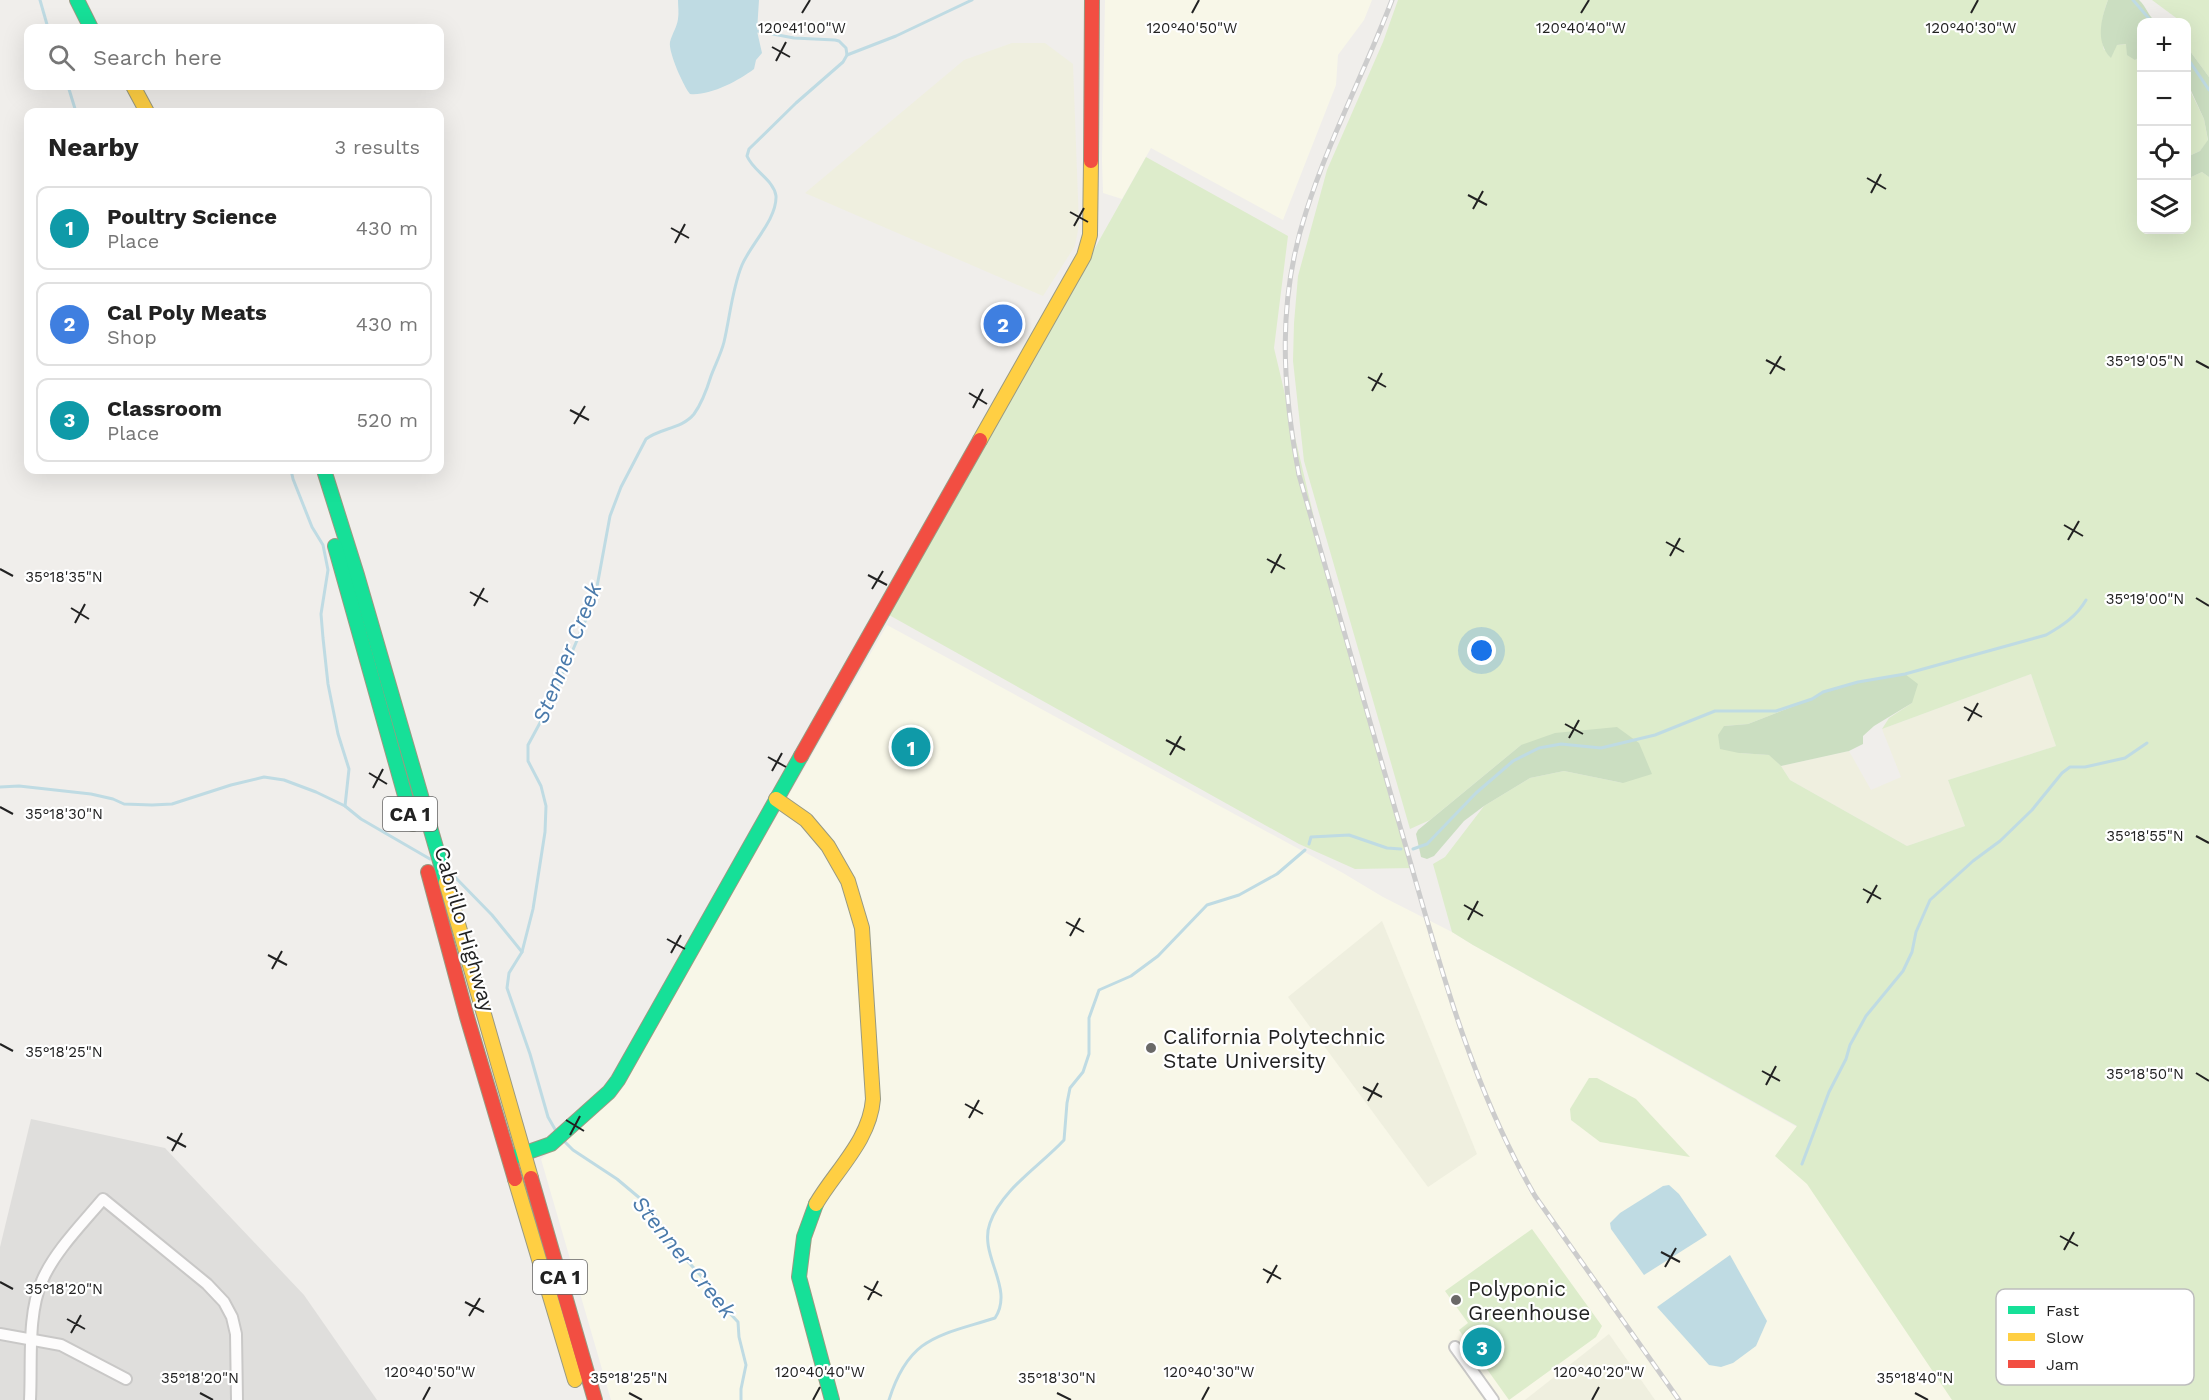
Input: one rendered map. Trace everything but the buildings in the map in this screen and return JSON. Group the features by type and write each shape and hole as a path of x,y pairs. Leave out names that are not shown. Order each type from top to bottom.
{"main road":[{"path":"77,0 89,24"},
{"path":"91,0 102,24"},
{"path":"509,1158 551,1144 609,1092 624,1070 1084,256 1090,235 1092,0"},
{"path":"122,90 132,108"},
{"path":"135,90 145,108"},
{"name":"Cabrillo Highway","path":"312,474 330,526 416,834"},
{"name":"Cabrillo Highway","path":"325,474 524,1154"},
{"path":"776,800 806,820 828,846 848,881 862,928 872,1113 864,1135 814,1206 804,1237 799,1277 832,1400"},
{"name":"Cabrillo Highway","path":"423,855 509,1158"},
{"name":"CA 1","path":"524,1154 595,1400"},
{"name":"CA 1","path":"509,1158 581,1400"}],"street":[{"path":"30,1400 35,1305 42,1279 56,1257 103,1199 207,1284 224,1302 232,1317 236,1334 237,1400"},
{"path":"0,1334 52,1343 70,1349 126,1379"},
{"path":"1455,1347 1493,1400"}],"shaded area":[{"path":"1105,0 1372,0 1364,20 1338,55 1336,85 1283,220 1151,148 1122,199 1103,193"},
{"name":"California Polytechnic State University","path":"887,625 1343,873 1383,897 1452,932 1797,1127 2041,1289 1996,1289 1996,1385 2186,1385 2209,1400 611,1400 541,1159 615,1098 624,1086 669,1003"},
{"path":"31,1119 165,1148 304,1295 377,1400 0,1400 0,1247"}],"green space":[{"path":"1398,0 2108,0 2102,25 2104,50 2127,44 2135,60 2137,59 2137,234 2191,234 2191,177 2202,172 2209,177 2209,1400 1952,1400 1807,1184 1775,1156 1797,1126 1452,932 1433,864 1445,857 1484,806 1530,778 1564,771 1623,783 1521,745 1430,820 1410,829 1304,461 1293,361 1298,276 1327,170 1383,42","holes":["1905,674 1912,703 1889,718 1882,729 2031,674 2056,746 1948,780 1965,826 1907,846 1790,780 1770,755 1739,753 1724,726 1748,724 1812,699 1823,692 1858,682"]},
{"path":"2108,0 2139,0 2144,6 2153,18 2137,18 2137,59 2135,60 2127,55 2126,44 2117,45 2111,58 2106,52 2101,38 2103,15"},
{"path":"2152,0 2209,0 2209,77 2191,52 2191,18 2176,18"},
{"path":"1012,43 1045,43 1073,64 1079,225 1075,246 1043,296 805,193 964,60"},
{"path":"2191,52 2209,77 2209,177 2202,172 2191,177 2191,155 2200,151 2208,140 2204,119 2191,91"},
{"path":"2191,92 2204,119 2208,141 2200,151 2191,155"},
{"path":"1146,157 1288,236 1274,348 1324,560 1412,868 1355,869 1299,844 889,615"},
{"path":"1905,674 1918,684 1912,703 1874,726 1863,736 1863,744 1849,751 1781,766 1769,755 1720,749 1718,735 1724,726 1748,724 1812,699 1823,692 1858,682"},
{"path":"2031,674 2056,746 1948,780 1965,826 1907,846 1790,780 1781,766 1849,751 1871,790 1901,777 1882,729"},
{"path":"1617,727 1639,743 1652,774 1623,783 1564,771 1530,778 1464,821 1434,856 1427,859 1421,857 1416,834 1418,830 1521,745 1555,733"},
{"path":"1382,921 1477,1154 1428,1187 1288,997"},
{"path":"1589,1078 1597,1078 1636,1099 1690,1157 1600,1142 1571,1120 1570,1109"},
{"path":"1532,1229 1602,1326 1596,1337 1509,1400 1459,1330 1468,1323 1445,1291"},
{"path":"1609,1334 1655,1400 1525,1400"}],"water":[{"path":"678,0 759,0 757,31 762,53 756,60 754,69 724,87 706,93 690,94 677,69 670,47 677,25"},
{"path":"1669,1185 1679,1194 1707,1235 1644,1275 1611,1229 1610,1223 1620,1213 1663,1186"},
{"path":"1730,1255 1767,1321 1756,1346 1733,1363 1721,1367 1709,1365 1657,1307"}],"waterway":[{"path":"40,0 47,24"},
{"name":"Stenner Creek","path":"556,1131 548,1117 530,1054 507,988 509,973 522,952 533,909 545,832 546,806 541,786 528,761 528,745 548,708 590,610 596,592 610,516 621,487 646,439 689,419 704,396 721,351 733,293 742,265 768,222 775,205 774,190 750,161 747,156 749,149 796,103 843,62 847,55 896,36 972,0"},
{"path":"2133,0 2149,18"},
{"path":"757,31 794,38 839,41 846,48 847,55"},
{"path":"2191,63 2209,90"},
{"path":"69,90 75,108"},
{"path":"292,474 312,527 323,545 328,570 321,614 328,684 338,734 349,769 345,806"},
{"path":"1413,849 1427,844 1476,793 1513,761 1539,748 1561,744 1601,748 1655,735 1715,711 1776,711 1812,699 1823,692 1858,682 1905,674 2046,635 2069,620 2086,600"},
{"path":"1802,1164 1829,1092 1846,1059 1850,1045 1866,1016 1903,971 1930,900 1973,861 2000,841 2032,810 2062,773 2070,767 2085,767 2125,758 2147,743"},
{"path":"0,787 19,786 91,794 124,804 152,805 172,804 264,777 284,780 345,806 361,819 430,859"},
{"path":"1309,844 1311,837 1349,835 1387,848 1401,849"},
{"path":"889,1400 906,1363 928,1342 958,1329 995,1318 1000,1307 1001,1295 989,1247 990,1223 1003,1199 1064,1140 1070,1088 1083,1072 1089,1054 1089,1018 1099,990 1131,976 1158,956 1207,905 1239,895 1277,874 1305,850"},
{"path":"453,875 492,915 522,952"},
{"name":"Stenner Creek","path":"562,1139 573,1150 617,1179 642,1200 653,1212 670,1242 714,1290 724,1307 738,1322 746,1365 741,1400"}],"railway":[{"path":"1392,0 1315,185 1297,245 1290,278 1285,343 1286,376 1299,475 1430,932 1459,1022 1492,1111 1535,1196 1679,1400"}],"traffic: fast":[{"path":"77,0 89,24"},
{"path":"325,474 446,882"},
{"path":"335,546 413,824"},
{"path":"514,1157 551,1144 609,1092 618,1080 801,756"},
{"path":"816,1204 804,1237 799,1277 832,1400"}],"traffic: slow":[{"path":"135,90 145,108"},
{"path":"980,440 1084,256 1090,235 1091,161"},
{"path":"776,799 806,820 828,846 848,881 862,928 873,1099 871,1114 859,1141 816,1204"},
{"path":"446,882 531,1178"},
{"path":"515,1179 575,1380"}],"traffic: jam":[{"path":"1091,161 1092,0"},
{"path":"801,756 980,440"},
{"path":"428,872 467,1017 515,1179"},
{"path":"531,1178 595,1400"}],"place":[{"name":"Cal Poly Meats","path":"1003,324"},
{"name":"Poultry Science","path":"911,747"},
{"name":"California Polytechnic State University","path":"1151,1048"},
{"name":"Polyponic Greenhouse","path":"1456,1300"},
{"name":"Classroom","path":"1482,1347"}]}
